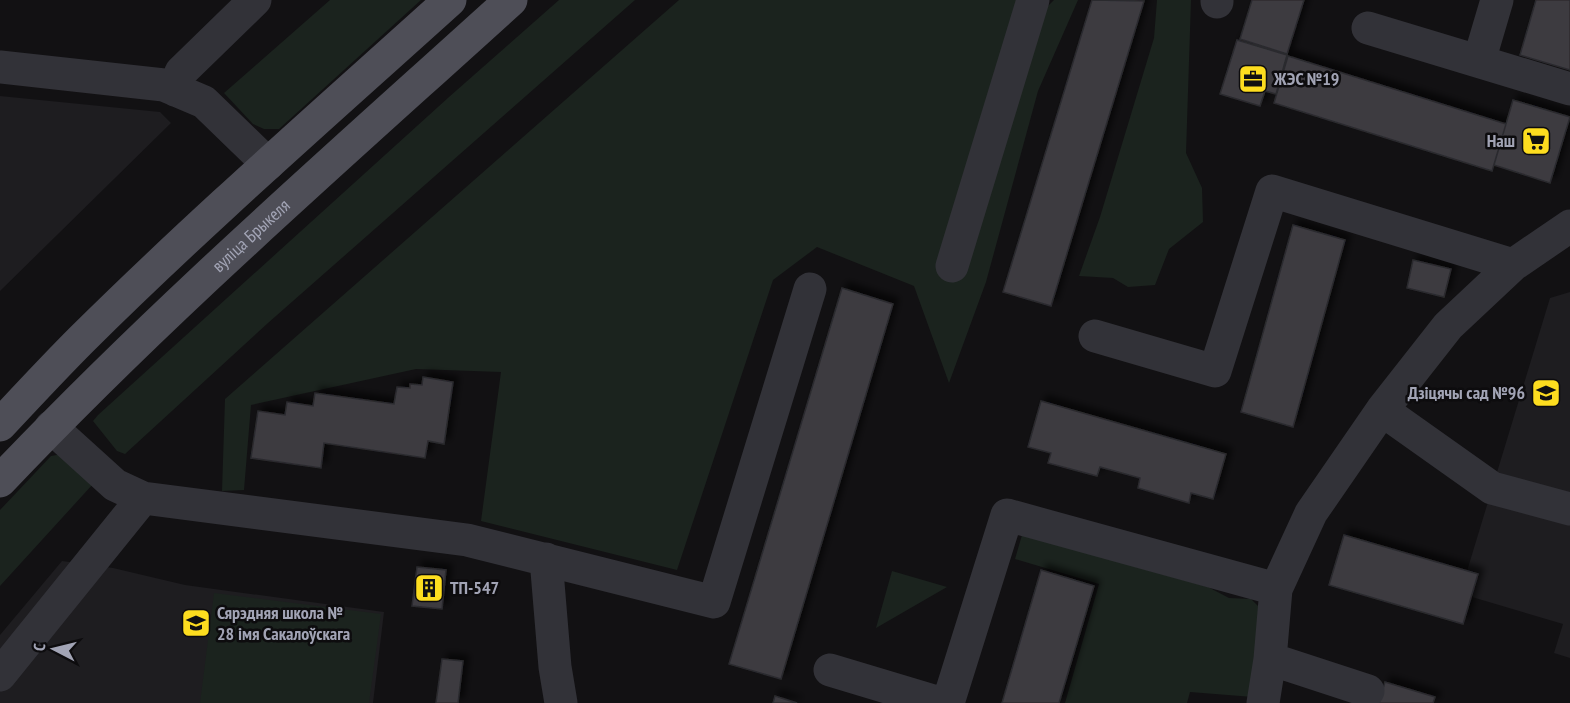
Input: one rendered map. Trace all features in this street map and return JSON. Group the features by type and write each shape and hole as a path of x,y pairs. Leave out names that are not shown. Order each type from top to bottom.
{"main road":[{"path":"0,425 81,340 267,164 450,0"},
{"name":"вуліца Брыкеля","path":"0,481 154,325 511,0"}],"lane":[{"path":"175,90 181,72 255,0"},
{"path":"952,266 1033,0"},
{"path":"1479,61 1489,8"},
{"path":"1368,28 1570,89"},
{"path":"0,67 164,85 204,102 267,164"},
{"path":"1095,336 1215,371 1272,191 1513,265"},
{"path":"1263,703 1270,659 1276,589 1311,513 1382,410 1448,326 1513,265 1570,226"},
{"path":"51,428 115,485 143,498 466,540 714,602 810,289"},
{"path":"1382,410 1492,488 1570,509"},
{"path":"0,675 143,498"},
{"path":"948,703 1007,515 1276,589"},
{"path":"546,559 555,667 561,703"},
{"path":"1270,659 1368,691"},
{"path":"830,670 940,703"}],"shaded area":[{"path":"330,0 421,0 279,129 264,129 253,124 224,93"},
{"path":"559,0 635,0 268,323 125,454 117,451 93,421 98,415"},
{"path":"679,0 1031,0 1046,8 1054,0 1078,0 1038,91 986,282 949,383 914,286 817,247 773,280 677,570 481,521 501,372 416,369 251,405 244,490 222,491 225,399"},
{"path":"1157,0 1191,0 1186,153 1202,188 1203,222 1169,249 1155,285 1128,287 1113,278 1079,276 1100,217 1154,38"},
{"path":"0,96 160,112 171,123 0,291"},
{"name":"Дзіцячы сад №96","path":"1570,292 1570,658 1554,653 1563,624 1472,597 1478,574 1467,571 1550,298"},
{"path":"62,454 93,484 0,586 0,510 51,456"},
{"path":"1022,535 1208,587 1229,598 1251,599 1259,607 1253,697 1190,692 1187,703 1065,703 1099,584 1015,559"},
{"name":"Сярэдняя школа № 28 імя Сакалоўскага","path":"62,561 113,568 185,585 384,612 373,703 0,703 0,635"},
{"path":"892,571 947,587 876,628"},
{"path":"214,593 381,614 369,703 200,703"}],"building":[{"path":"1092,0 1144,1 1051,306 1003,292"},
{"path":"1252,0 1304,0 1287,54 1240,39"},
{"path":"1536,0 1570,0 1570,70 1520,55"},
{"name":"ЖЭС №19","path":"1237,40 1287,55 1276,94 1265,91 1260,106 1220,94"},
{"path":"1288,56 1506,124 1492,171 1274,103"},
{"path":"1513,100 1570,117 1550,183 1494,165"},
{"path":"1293,225 1345,240 1293,427 1241,412"},
{"path":"1413,260 1451,269 1444,297 1407,288"},
{"path":"842,288 893,304 781,679 729,664"},
{"path":"423,377 453,382 444,444 428,441 425,458 324,443 321,468 251,458 258,411 285,415 287,402 313,406 315,393 394,404 397,387 410,388 410,384 422,385"},
{"path":"1041,401 1226,454 1213,499 1191,493 1189,503 1138,488 1140,478 1100,467 1097,476 1048,463 1051,453 1028,447"},
{"path":"1344,535 1478,574 1463,624 1329,585"},
{"name":"ТП-547","path":"417,567 446,570 442,609 412,606"},
{"path":"1041,570 1094,586 1059,703 1002,703"},
{"path":"442,659 463,661 458,703 436,703"},
{"path":"1385,682 1435,697 1433,703 1379,703"},
{"path":"775,696 797,703 773,703"}],"place":[{"name":"ЖЭС №19","path":"1253,79"},
{"name":"Наш","path":"1536,141"},
{"name":"Дзіцячы сад №96","path":"1546,393"},
{"name":"ТП-547","path":"429,588"},
{"name":"Сярэдняя школа № 28 імя Сакалоўскага","path":"196,623"}]}
